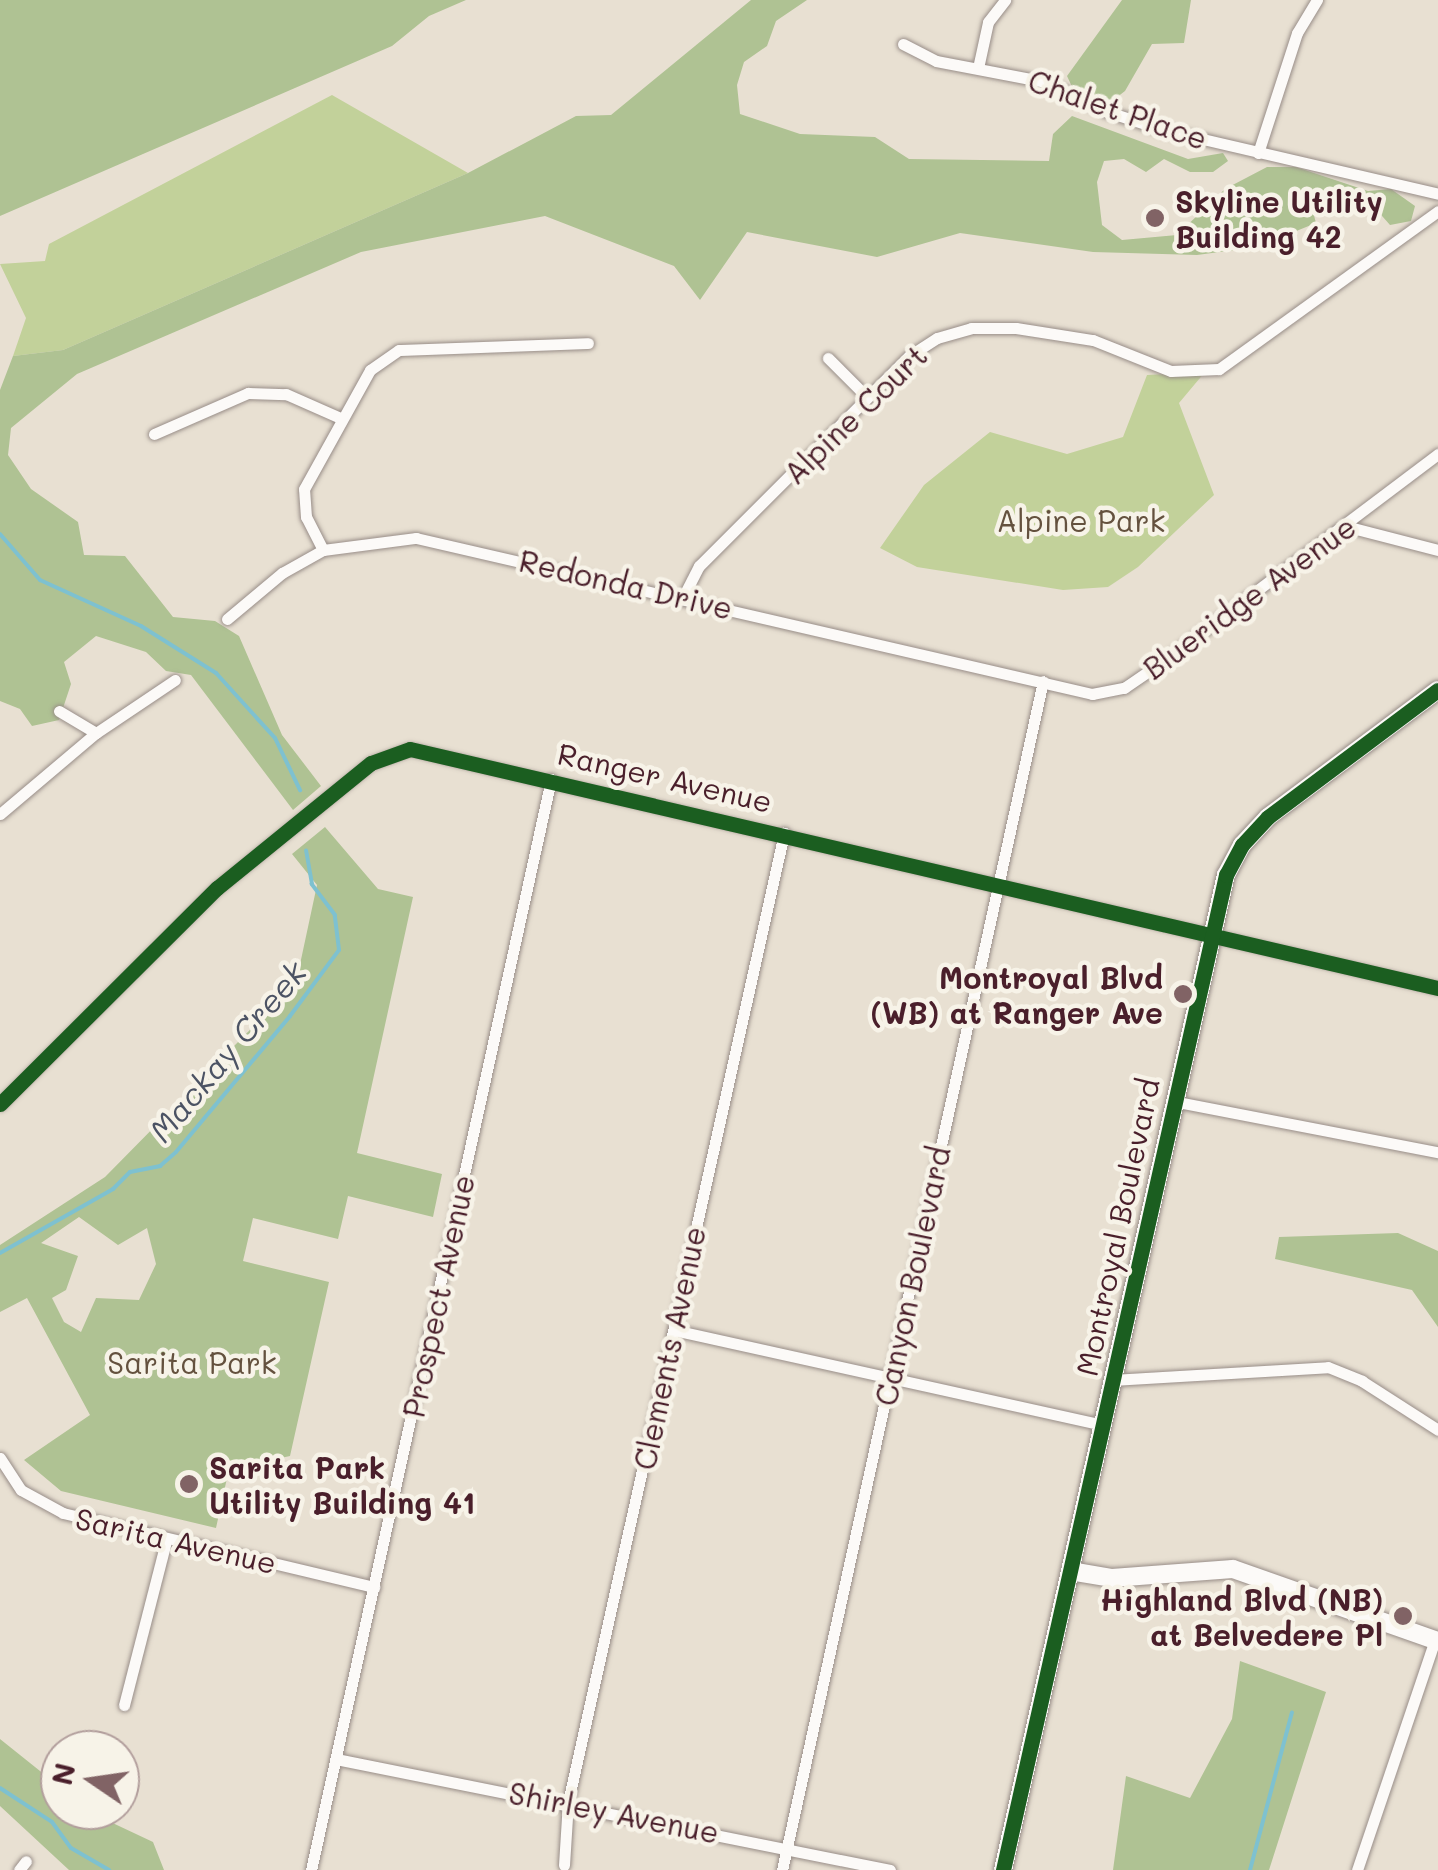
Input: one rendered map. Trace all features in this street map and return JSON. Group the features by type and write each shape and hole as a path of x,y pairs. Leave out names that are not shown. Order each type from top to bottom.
{"street":[{"path":"978,68 988,22 1005,0"},
{"path":"1258,153 1296,33 1317,0"},
{"name":"Chalet Place","path":"903,44 924,57 1046,82 1124,118 1438,194"},
{"name":"Alpine Court","path":"682,598 699,566 867,397 937,338 992,326 1093,340 1171,371 1219,368 1438,211"},
{"path":"323,550 306,517 304,488 338,417 370,370 399,350 588,343"},
{"path":"828,358 867,397"},
{"path":"154,434 248,393 286,394 338,417"},
{"name":"Blueridge Avenue","path":"1043,682 1092,694 1124,688 1438,454"},
{"path":"1346,526 1438,550"},
{"name":"Redonda Drive","path":"227,619 282,573 323,550 388,538 451,542 1043,682"},
{"path":"0,814 96,733 175,680"},
{"name":"Canyon Boulevard","path":"782,1870 1043,682"},
{"name":"Montroyal Boulevard","path":"1003,1870 1172,1101 1226,876 1260,824 1438,690"},
{"path":"59,712 96,733"},
{"name":"Ranger Avenue","path":"0,1104 167,934 382,756 424,749 1438,988"},
{"name":"Prospect Avenue","path":"311,1870 551,780"},
{"name":"Clements Avenue","path":"564,1866 568,1802 784,833"},
{"path":"1172,1101 1438,1152"},
{"path":"674,1330 1102,1425"},
{"path":"1112,1380 1328,1367 1362,1380 1438,1430"},
{"name":"Sarita Avenue","path":"0,1458 21,1490 47,1507 374,1587"},
{"path":"124,1705 167,1538"},
{"path":"1070,1571 1112,1578 1233,1569 1437,1641 1356,1870"},
{"name":"Shirley Avenue","path":"336,1758 890,1870"}],"green space":[{"path":"0,0 466,0 429,16 392,46 0,216"},
{"path":"751,0 807,0 776,21 767,46 744,62 737,85 740,114 800,134 875,137 909,159 1049,161 1053,134 1072,116 1188,159 1223,153 1228,161 1213,172 1190,172 1164,159 1146,172 1124,159 1104,161 1097,182 1102,225 1122,240 1177,235 1225,189 1267,167 1296,167 1368,191 1391,189 1415,206 1411,221 1390,225 1375,208 1331,195 1311,204 1316,223 1257,247 1197,255 1093,252 960,233 877,257 747,232 700,300 674,266 545,216 361,252 77,374 11,428 8,455 31,489 78,522 84,555 125,556 173,617 215,621 239,636 282,735 321,786 293,810 191,675 166,671 146,652 96,636 64,662 71,684 59,720 32,726 20,709 0,701 0,390 13,356 63,350 468,173 576,116 611,115"},
{"path":"1122,0 1191,0 1184,43 1152,44 1125,91 1112,101 1081,106 1067,76"},
{"path":"332,95 468,173 63,350 13,356 26,318 0,264 45,261 49,244"},
{"name":"Alpine Park","path":"1205,372 1179,403 1214,495 1138,567 1108,587 1063,590 917,567 880,548 924,485 990,432 1067,454 1123,437 1147,375"},
{"name":"Sarita Park","path":"325,827 378,889 413,897 357,1153 442,1174 433,1217 348,1196 338,1239 253,1218 243,1261 329,1282 290,1456 229,1469 216,1528 61,1491 24,1460 90,1415 27,1298 0,1312 0,1245 105,1177 296,983 317,885 292,854","holes":["79,1217 118,1245 147,1228 156,1264 139,1300 96,1298 81,1332 64,1322 52,1298 66,1290 78,1256 41,1243"]},
{"path":"1398,1233 1438,1251 1438,1327 1412,1290 1275,1259 1279,1237"},
{"path":"1240,1661 1326,1692 1269,1870 1113,1870 1126,1776 1190,1798 1232,1719"},
{"path":"0,1739 40,1771 40,1830 128,1830 153,1842 164,1870 69,1870 0,1806"}],"waterway":[{"name":"Mackay Creek","path":"0,534 40,580 141,626 216,673 275,738 300,790"},
{"name":"Mackay Creek","path":"0,1253 113,1189 130,1172 160,1166 290,1016 339,950 335,915 312,884 306,851"},
{"path":"1250,1870 1292,1712"},
{"name":"Mackay Creek","path":"0,1788 52,1822 71,1848 109,1870"}],"cycle path":[{"path":"1003,1870 1226,875 1242,845 1268,817 1438,690"},
{"path":"0,1104 217,888 371,763 410,749 1438,988"}],"place":[{"name":"Skyline Utility Building 42","path":"1155,218"},
{"name":"Montroyal Blvd (WB) at Ranger Ave","path":"1183,994"},
{"name":"Sarita Park Utility Building 41","path":"189,1484"},
{"name":"Highland Blvd (NB) at Belvedere Pl","path":"1403,1616"}]}
